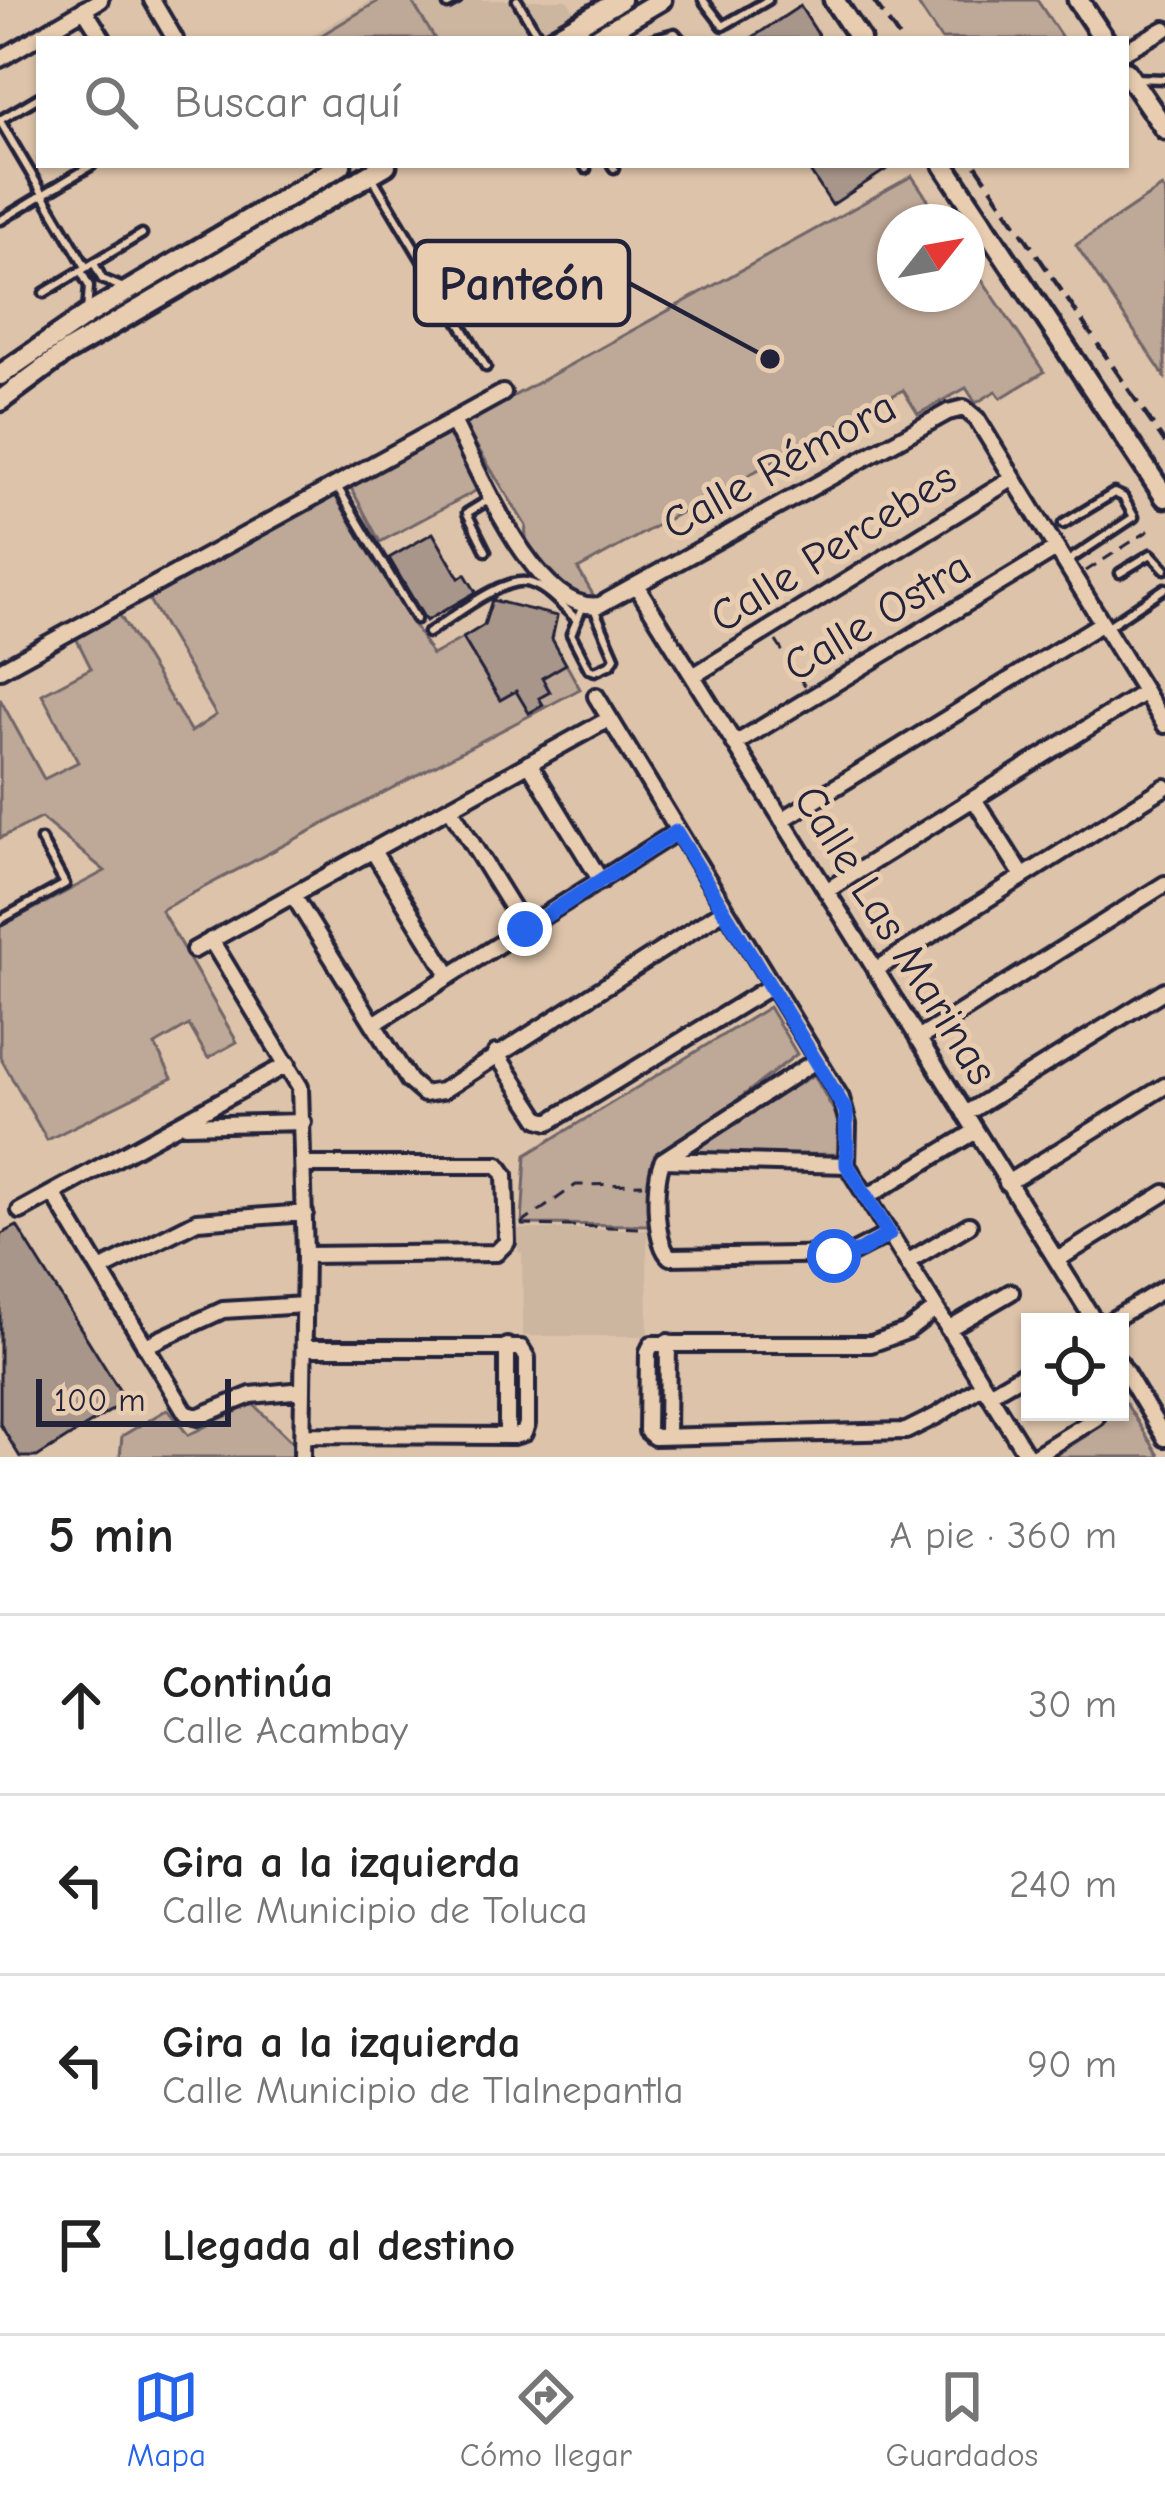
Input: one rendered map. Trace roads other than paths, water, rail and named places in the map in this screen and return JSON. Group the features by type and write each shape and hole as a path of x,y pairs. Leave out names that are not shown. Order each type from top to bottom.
{"street":[{"path":"39,36 100,0"},
{"path":"152,0 173,36"},
{"path":"557,36 620,0"},
{"path":"600,36 661,0"},
{"path":"834,0 858,36"},
{"path":"1078,0 1102,36"},
{"path":"84,9 102,36"},
{"path":"1129,48 1165,29"},
{"path":"0,59 36,38"},
{"path":"1129,76 1165,129"},
{"path":"0,375 87,315 336,168"},
{"path":"946,168 1165,497"},
{"path":"0,401 40,368 378,170"},
{"path":"255,216 267,235"},
{"path":"0,670 503,393"},
{"name":"Calle Rémora","path":"584,610 957,409 977,419 1012,479"},
{"path":"453,421 532,566 584,610"},
{"path":"1012,479 1165,725"},
{"name":"Calle Percebes","path":"693,676 1012,479"},
{"name":"Calle Ostra","path":"735,744 1055,549"},
{"name":"Calle Las Marinas","path":"636,585 1089,1313"},
{"path":"782,820 1104,626"},
{"path":"826,891 1144,692"},
{"path":"596,696 846,1111 847,1165 1030,1457 1091,1421"},
{"path":"194,950 607,720"},
{"path":"529,764 601,881"},
{"path":"875,970 1165,787"},
{"path":"974,800 1023,876"},
{"path":"449,808 525,929"},
{"path":"374,1024 676,832"},
{"path":"373,851 449,976"},
{"path":"919,1039 1165,884"},
{"path":"292,895 410,1081 424,1094 442,1091 724,910"},
{"path":"211,940 300,1087 305,1255 302,1457"},
{"path":"496,1053 539,1119 556,1119 771,986"},
{"path":"965,1114 1165,990"},
{"path":"817,1060 663,1160 657,1184 661,1249 679,1258 850,1254 889,1234"},
{"path":"20,1211 288,1064"},
{"path":"1007,1183 1165,1086"},
{"path":"181,1125 303,1122"},
{"path":"867,1197 976,1131"},
{"path":"663,1160 847,1165"},
{"path":"304,1166 498,1165 505,1175 513,1225 506,1247 496,1253 305,1255"},
{"path":"53,1193 186,1413 197,1418 251,1395 303,1390"},
{"path":"1057,1260 1165,1193"},
{"path":"100,1270 197,1221 304,1213"},
{"path":"907,1262 968,1225"},
{"path":"1124,1313 1165,1288"},
{"path":"948,1329 1012,1292"},
{"path":"145,1346 223,1310 304,1304"},
{"path":"936,1309 907,1331 871,1344 656,1342 648,1348 646,1428 650,1436 906,1431 1021,1374"},
{"path":"303,1435 507,1436 524,1433 527,1424 526,1356 520,1348 304,1348"},
{"path":"1129,1378 1165,1438"}],"lane":[{"path":"448,5 457,0"},
{"path":"517,0 538,36"},
{"path":"703,0 722,26 768,0"},
{"path":"1129,75 1165,79"},
{"path":"36,99 0,121 87,267 129,291"},
{"path":"1,220 87,168"},
{"path":"378,170 486,367"},
{"path":"44,293 142,234"},
{"path":"87,267 87,315"},
{"path":"89,286 102,279"},
{"path":"336,485 416,620"},
{"path":"1063,524 1114,493 1123,497 1134,517 1065,563"},
{"path":"486,551 467,513 493,497"},
{"path":"1120,573 1151,554 1165,569"},
{"path":"428,633 517,580 584,610 614,654 611,664 595,671 589,669 571,634 584,610"},
{"path":"1104,626 1165,589"},
{"path":"0,920 65,884 41,840"}],"railway":[{"path":"873,0 898,36"},
{"path":"978,168 1165,443"}],"place":[{"name":"Panteón","path":"770,359"}]}
